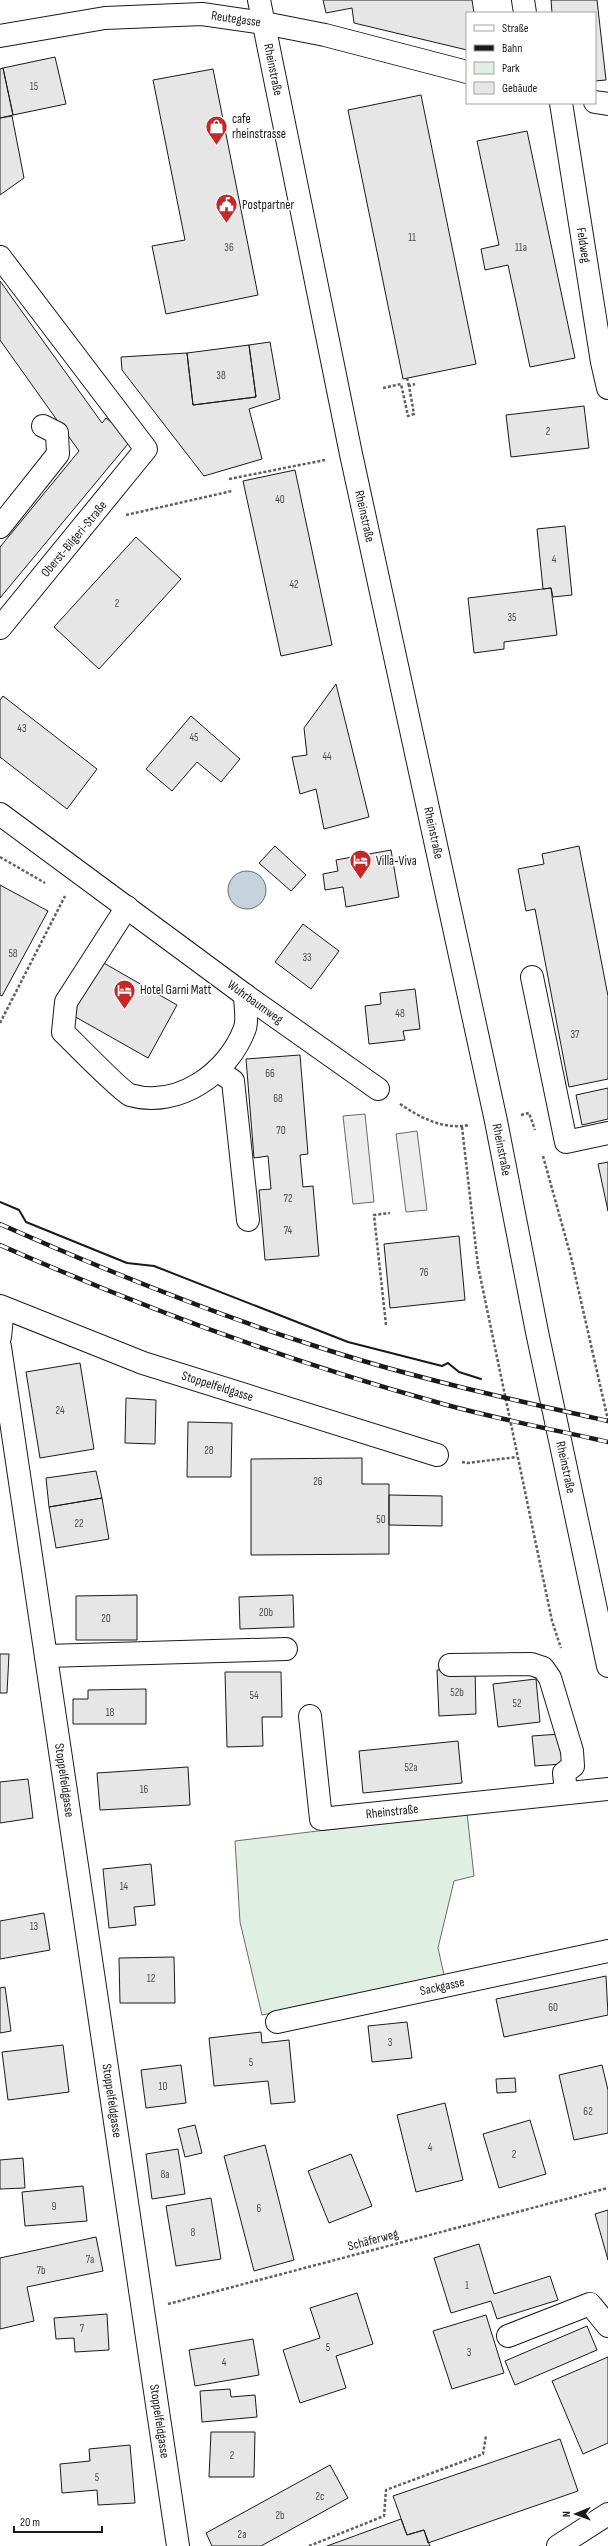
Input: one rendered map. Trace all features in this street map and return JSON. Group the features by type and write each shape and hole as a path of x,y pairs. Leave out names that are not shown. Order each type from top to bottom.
{"street":[{"name":"Rheinstraße","path":"259,0 351,454 496,1121 537,1332 608,1666"},
{"path":"523,0 525,12"},
{"name":"Reutegasse","path":"0,36 105,18 202,14 264,23 332,37 466,72"},
{"path":"596,102 608,104"},
{"name":"Feldweg","path":"561,104 602,362 608,388"},
{"name":"Oberst-Bilgeri-Straße","path":"0,257 146,449 107,500 0,628"},
{"path":"0,527 58,454 57,433 43,426"},
{"name":"Wuhrbaumweg","path":"0,814 244,995 378,1089"},
{"path":"126,907 66,1002 63,1032 128,1094 159,1099 192,1088 217,1070 234,1051 246,1027 244,995"},
{"path":"532,977 566,1142 608,1133"},
{"path":"217,1070 233,1081 248,1220"},
{"name":"Stoppelfeldgasse","path":"0,1337 1,1307 143,1363 437,1455"},
{"name":"Stoppelfeldgasse","path":"0,1347 178,2546"},
{"path":"46,1656 286,1650"},
{"path":"450,1665 531,1664 543,1668 550,1678 572,1751 573,1766 564,1773 566,1793"},
{"name":"Rheinstraße","path":"310,1716 321,1819 608,1789"},
{"name":"Sackgasse","path":"277,2022 608,1951"},
{"path":"508,2336 590,2304 608,2326"},
{"path":"558,2546 608,2514"}],"path":[{"path":"383,388 401,384 408,416 414,414 407,378"},
{"path":"409,386 415,384"},
{"path":"229,479 326,460"},
{"path":"107,500 127,516 232,491"},
{"path":"0,857 46,883"},
{"path":"0,1023 66,894 59,891"},
{"path":"378,1089 417,1115 441,1125 462,1127 478,1266 552,1621 562,1650"},
{"path":"529,1113 536,1134"},
{"path":"540,1149 573,1264 608,1420"},
{"path":"386,1325 374,1215 390,1213"},
{"path":"437,1455 468,1463 517,1457"},
{"name":"Schäferweg","path":"142,2311 608,2188"},
{"path":"309,2546 384,2516 386,2490 483,2454 486,2436"}],"green space":[{"path":"467,1813 474,1876 454,1881 438,1948 445,1979 262,2015 240,1922 235,1841"}],"shaded area":[{"path":"247,871 260,877 266,890 260,903 247,909 234,903 228,890 234,877"},
{"path":"365,1114 374,1202 353,1204 343,1116"},
{"path":"417,1131 427,1210 406,1212 396,1134"}],"building":[{"path":"323,0 472,0 474,12 466,12 466,50 354,23 352,8 326,13"},
{"path":"551,0 597,0 606,80 596,81 596,12 552,12"},
{"path":"55,57 66,104 13,115 3,68"},
{"path":"3,68 13,115 0,118 0,69"},
{"path":"213,69 258,295 166,314 152,246 185,240 153,80"},
{"path":"421,95 476,364 403,379 348,110"},
{"path":"12,116 24,178 0,195 0,118"},
{"path":"527,131 575,358 530,367 508,265 485,270 481,249 499,245 477,141"},
{"path":"0,281 102,423 106,418 132,439 0,598 0,547 79,451 0,340"},
{"path":"270,342 280,399 249,409 262,459 204,476 122,370 121,357 187,353 193,405 256,397 249,345"},
{"path":"249,345 256,397 193,405 187,353"},
{"path":"584,406 589,448 511,457 506,415"},
{"path":"295,470 332,645 281,656 243,481"},
{"path":"565,526 572,595 553,597 551,588 543,589 537,529"},
{"path":"136,537 181,579 99,669 54,627"},
{"path":"551,588 557,635 504,642 504,649 474,653 468,598"},
{"path":"336,684 369,817 324,829 316,789 300,794 292,757 307,755 304,728"},
{"path":"3,696 97,769 67,809 0,757 0,700"},
{"path":"191,716 240,759 221,782 197,762 172,791 146,769"},
{"path":"275,846 306,875 291,891 259,863"},
{"path":"579,846 608,996 608,1079 569,1087 535,909 526,911 518,869 544,864 542,854"},
{"name":"Villa-Viva","path":"391,850 399,897 346,907 343,887 325,890 323,874 338,871 336,860"},
{"path":"0,885 48,911 2,996 0,995"},
{"path":"303,924 339,951 311,989 275,962"},
{"name":"Hotel Garni Matt","path":"102,962 177,1005 148,1058 72,1015"},
{"path":"415,989 420,1029 403,1031 405,1040 369,1044 365,1006 381,1004 380,993"},
{"path":"300,1055 308,1154 300,1155 303,1187 313,1186 319,1256 265,1260 259,1190 271,1189 268,1156 254,1158 246,1059"},
{"path":"608,1088 608,1119 582,1125 576,1095"},
{"path":"608,1162 608,1211 598,1164"},
{"path":"459,1236 465,1300 390,1308 384,1244"},
{"path":"80,1363 94,1449 40,1458 26,1372"},
{"path":"126,1398 156,1400 155,1444 125,1443"},
{"path":"188,1422 232,1423 231,1477 187,1477"},
{"path":"362,1458 362,1484 389,1484 389,1554 251,1555 251,1459"},
{"path":"96,1471 102,1498 49,1507 46,1478"},
{"path":"389,1495 442,1496 442,1526 389,1525"},
{"path":"102,1498 109,1539 56,1548 49,1507"},
{"path":"137,1595 137,1640 76,1640 76,1596"},
{"path":"293,1595 294,1627 240,1629 239,1597"},
{"path":"0,1654 9,1654 7,1693 0,1693"},
{"path":"475,1669 476,1714 439,1716 437,1670"},
{"path":"225,1672 281,1672 282,1717 262,1717 263,1746 227,1747"},
{"path":"536,1679 540,1722 498,1727 493,1684"},
{"path":"146,1689 146,1724 73,1724 73,1699 88,1699 88,1690"},
{"path":"560,1734 562,1764 535,1766 532,1736"},
{"path":"458,1741 462,1783 363,1793 359,1751"},
{"path":"188,1767 190,1805 100,1810 97,1773"},
{"path":"28,1779 33,1818 0,1823 0,1782"},
{"path":"151,1864 155,1905 134,1907 136,1925 109,1928 103,1869"},
{"path":"44,1913 50,1950 0,1959 0,1921"},
{"path":"174,1957 175,2003 120,2003 119,1958"},
{"path":"606,1976 608,2015 504,2037 496,1999"},
{"path":"5,1987 11,2031 0,2033 0,1988"},
{"path":"407,2022 412,2058 372,2062 368,2026"},
{"path":"261,2032 262,2043 289,2040 295,2102 271,2104 268,2081 214,2086 209,2038"},
{"path":"63,2045 69,2092 8,2100 2,2052"},
{"path":"181,2065 186,2103 146,2108 141,2070"},
{"path":"602,2065 608,2090 608,2133 574,2140 559,2075"},
{"path":"515,2078 516,2092 497,2093 496,2079"},
{"path":"445,2103 463,2180 416,2192 397,2115"},
{"path":"530,2120 546,2174 499,2188 483,2134"},
{"path":"195,2125 202,2153 185,2157 178,2129"},
{"path":"265,2145 294,2260 254,2271 224,2156"},
{"path":"178,2149 185,2194 152,2199 146,2154"},
{"path":"351,2154 372,2206 329,2223 308,2171"},
{"path":"23,2158 25,2188 0,2189 0,2160"},
{"path":"83,2186 87,2221 25,2226 22,2192"},
{"path":"211,2198 221,2259 176,2266 166,2206"},
{"path":"608,2210 608,2260 595,2214"},
{"path":"96,2237 103,2271 27,2287 34,2321 0,2329 0,2258"},
{"path":"479,2244 494,2294 550,2276 558,2300 497,2319 491,2301 451,2313 434,2258"},
{"path":"357,2293 373,2344 336,2356 346,2388 300,2403 283,2350 320,2338 310,2308"},
{"path":"107,2314 109,2350 75,2352 74,2338 56,2339 54,2318"},
{"path":"486,2315 504,2373 452,2389 433,2331"},
{"path":"587,2326 597,2350 515,2385 505,2361"},
{"path":"253,2339 259,2375 195,2386 189,2350"},
{"path":"608,2357 608,2443 583,2454 552,2381"},
{"path":"230,2389 231,2397 255,2395 257,2417 202,2422 200,2391"},
{"path":"211,2432 255,2432 254,2477 209,2477"},
{"path":"560,2439 578,2491 428,2543 424,2530 407,2535 393,2496"},
{"path":"130,2445 135,2503 98,2505 97,2490 62,2493 60,2464 90,2461 89,2449"},
{"path":"330,2465 348,2498 261,2546 212,2546 206,2533"},
{"path":"401,2519 407,2535 424,2530 430,2546 327,2546"}],"railway":[{"path":"0,1224 154,1289 272,1332 349,1357 496,1396 608,1421"},
{"path":"0,1245 161,1311 270,1351 325,1369 457,1408 608,1442"}],"wall":[{"path":"0,1202 19,1210 26,1222 127,1263 154,1266 348,1342 442,1366 448,1363 459,1372 481,1379"}],"place":[{"name":"cafe rheinstrasse","path":"217,146"},
{"name":"Postpartner","path":"226,224"},
{"name":"Villa-Viva","path":"360,880"},
{"name":"Hotel Garni Matt","path":"125,1010"}]}
